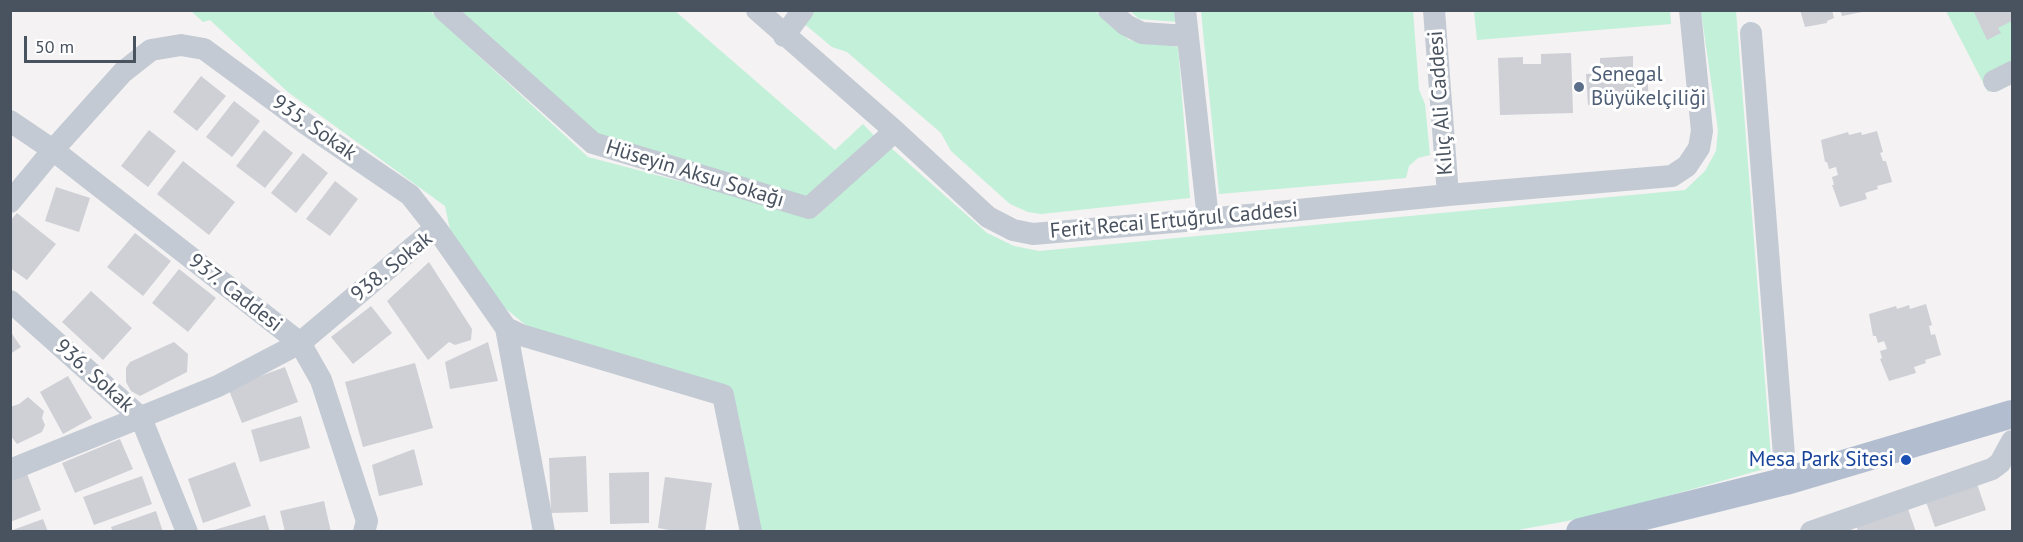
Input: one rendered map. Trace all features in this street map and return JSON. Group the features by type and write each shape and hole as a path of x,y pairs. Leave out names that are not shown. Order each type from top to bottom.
{"main road":[{"path":"1580,531 2012,425"}],"street":[{"name":"Hüseyin Aksu Sokağı","path":"444,10 593,143 809,208 895,131"},
{"name":"Ferit Recai Ertuğrul Caddesi","path":"757,10 895,131 988,217 1013,230 1033,234 1672,176 1687,166 1699,148 1702,131 1690,10"},
{"path":"784,36 802,10"},
{"path":"1109,10 1126,25 1142,33 1187,36"},
{"path":"1185,10 1208,219"},
{"name":"Kılıç Ali Caddesi","path":"1434,10 1448,195"},
{"path":"1751,33 1786,481"},
{"name":"935. Sokak","path":"53,150 123,72 151,50 181,45 204,49 306,124 410,195 436,228"},
{"name":"937. Caddesi","path":"10,121 53,150 300,343 321,380 367,521 363,531"},
{"path":"10,202 53,150"},
{"name":"938. Sokak","path":"10,470 219,386 300,343 436,228 506,328"},
{"name":"936. Sokak","path":"10,301 141,418 187,531"},
{"path":"506,328 544,531"},
{"path":"506,328 521,335 723,395 751,531"},
{"path":"1811,531 1992,469 2000,463 2012,425"}],"green space":[{"path":"812,10 1095,11 1129,40 1178,47 1190,198 1041,214 1028,212 1010,204 951,151 941,133 847,52 832,47 802,22"},
{"path":"191,11 430,11 588,157 816,217 890,147 987,233 1014,246 1039,251 1685,190 1705,171 1716,151 1718,130 1701,11 1736,11 1771,458 1764,469 1600,515 1512,531 761,531 731,391 528,327 499,303 452,239 445,206 288,92 210,20 203,22"},
{"path":"455,11 675,11 835,150 863,124 878,140 807,201 600,139"},
{"path":"1130,11 1178,11 1179,22 1139,19"},
{"path":"1201,11 1413,11 1419,90 1425,104 1430,155 1418,158 1409,166 1406,178 1219,194"},
{"path":"1474,11 1670,11 1671,24 1477,40"},
{"path":"1946,11 2012,11 2012,78 1988,92"}],"building":[{"path":"1800,10 1832,10 1834,18 1827,23 1805,27"},
{"path":"1840,10 1861,10 1862,12 1842,16"},
{"path":"1973,10 2012,10 2012,21 1998,28 2001,33 1987,40"},
{"path":"1571,53 1573,113 1500,115 1498,58 1523,57 1523,64 1541,64 1541,54"},
{"path":"1633,56 1633,71 1647,70 1649,102 1588,105 1586,74 1600,73 1600,58"},
{"path":"201,76 226,96 197,131 173,112"},
{"path":"234,101 260,121 232,157 206,137"},
{"path":"149,130 176,151 148,187 121,166"},
{"path":"264,130 293,153 265,188 236,166"},
{"path":"1877,131 1883,152 1880,153 1883,161 1886,161 1892,182 1877,186 1878,189 1865,193 1867,199 1840,207 1832,185 1834,185 1832,177 1838,175 1836,167 1829,169 1825,162 1821,140 1848,132 1849,135 1861,132 1862,135"},
{"path":"303,153 328,173 296,213 271,193"},
{"path":"183,161 235,202 209,235 157,194"},
{"path":"335,181 358,199 330,236 306,219"},
{"path":"56,187 90,198 79,232 45,221"},
{"path":"17,213 56,244 27,280 10,268 10,221"},
{"path":"135,233 171,261 143,296 107,267"},
{"path":"429,262 472,329 471,340 455,345 449,342 428,360 387,301"},
{"path":"179,269 216,298 188,332 152,303"},
{"path":"91,291 132,328 103,360 62,322"},
{"path":"1926,304 1932,325 1929,326 1931,335 1935,334 1941,355 1925,360 1926,363 1914,367 1916,373 1889,381 1880,359 1882,358 1880,351 1887,349 1884,341 1878,343 1876,336 1873,336 1869,314 1896,306 1897,309 1909,305 1910,309"},
{"path":"371,306 392,333 353,364 331,337"},
{"path":"10,331 21,347 10,354"},
{"path":"174,342 188,354 187,372 140,396 131,391 126,382 126,368 130,362"},
{"path":"488,342 498,381 450,389 445,362"},
{"path":"415,363 433,428 363,447 345,382"},
{"path":"285,367 298,402 242,423 228,388"},
{"path":"68,376 92,418 63,434 40,392"},
{"path":"28,397 44,411 42,418 45,425 42,432 17,444 10,435 10,407"},
{"path":"301,416 310,448 260,462 251,430"},
{"path":"120,439 133,469 75,493 62,463"},
{"path":"414,449 423,485 379,496 372,465"},
{"path":"586,456 588,512 551,513 549,458"},
{"path":"235,462 251,506 203,523 188,479"},
{"path":"649,472 649,523 610,524 609,473"},
{"path":"27,474 41,510 10,522 10,480"},
{"path":"142,476 152,504 94,525 83,497"},
{"path":"665,477 712,483 705,532 680,532 658,528"},
{"path":"1977,484 1986,510 1935,527 1926,502"},
{"path":"324,501 331,532 285,532 280,511"},
{"path":"1907,506 1916,532 1858,532 1856,524"},
{"path":"156,511 163,532 113,532 111,527"},
{"path":"265,515 270,532 215,532 214,530"},
{"path":"43,519 48,532 10,532 10,531"}],"place":[{"name":"Senegal Büyükelçiliği","path":"1579,87"},
{"name":"Mesa Park Sitesi","path":"1906,460"}]}
